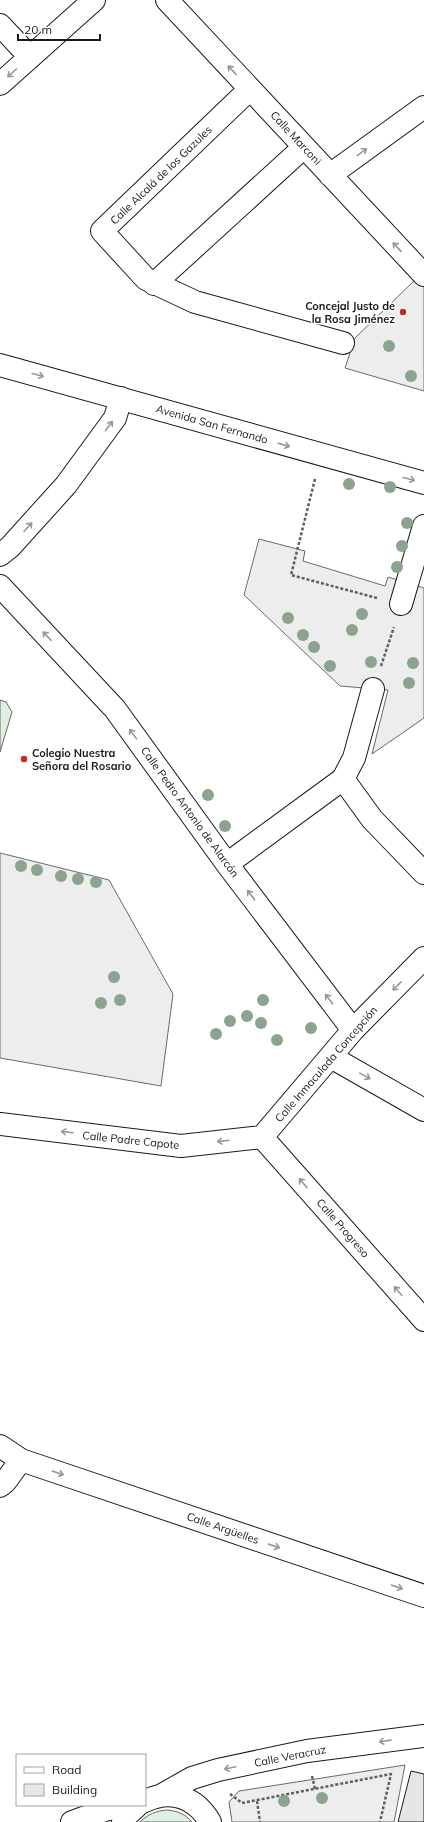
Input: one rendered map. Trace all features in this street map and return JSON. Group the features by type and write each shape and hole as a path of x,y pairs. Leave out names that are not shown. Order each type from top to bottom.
{"street":[{"path":"0,84 94,0"},
{"name":"Calle Marconi","path":"168,0 424,275"},
{"path":"0,26 30,57"},
{"name":"Calle Alcalá de los Gazules","path":"161,286 146,279 102,231 250,89"},
{"path":"330,175 424,107"},
{"path":"304,147 161,286 195,302 343,343"},
{"name":"Avenida San Fernando","path":"0,365 424,483"},
{"path":"0,554 10,547 66,485 115,418 121,398"},
{"path":"402,604 424,526"},
{"name":"Calle Pedro Antonio de Alarcón","path":"0,586 115,709 227,864 353,1030"},
{"path":"227,864 343,779 354,758 373,689"},
{"path":"343,779 372,818 424,873"},
{"name":"Calle Inmaculada Concepción","path":"262,1137 353,1030 424,958"},
{"path":"331,1057 424,1110"},
{"name":"Calle Padre Capote","path":"0,1124 181,1146 262,1137"},
{"name":"Calle Progreso","path":"262,1137 424,1320"},
{"name":"Calle Argüelles","path":"0,1446 21,1460 424,1596"},
{"path":"0,1486 5,1482 21,1460"},
{"name":"Calle Veracruz","path":"146,1803 192,1778 218,1770 307,1751 424,1736"},
{"path":"146,1804 175,1796 191,1801 203,1811 210,1822"},
{"name":"Calle Veracruz","path":"72,1822 108,1809 140,1806"}],"path":[{"path":"321,455 291,575 402,604 373,689"},
{"path":"260,1822 257,1801 391,1774 380,1822"}],"green space":[{"path":"0,700 6,702 12,712 0,752"},
{"path":"167,1810 181,1813 192,1822 140,1822 152,1813"}],"shaded area":[{"name":"Concejal Justo de la Rosa Jiménez","path":"417,278 424,285 424,391 345,368 355,338"},
{"path":"259,539 305,551 303,561 385,586 388,577 424,588 424,718 372,754 388,690 340,686 244,595"},
{"path":"0,853 109,880 173,994 161,1086 0,1058"},
{"path":"405,1765 394,1822 232,1822 229,1802 239,1791"}],"building":[{"path":"411,1771 424,1774 424,1822 398,1822"}],"place":[{"name":"Concejal Justo de la Rosa Jiménez","path":"403,312"},
{"name":"Colegio Nuestra Señora del Rosario","path":"24,759"}]}
